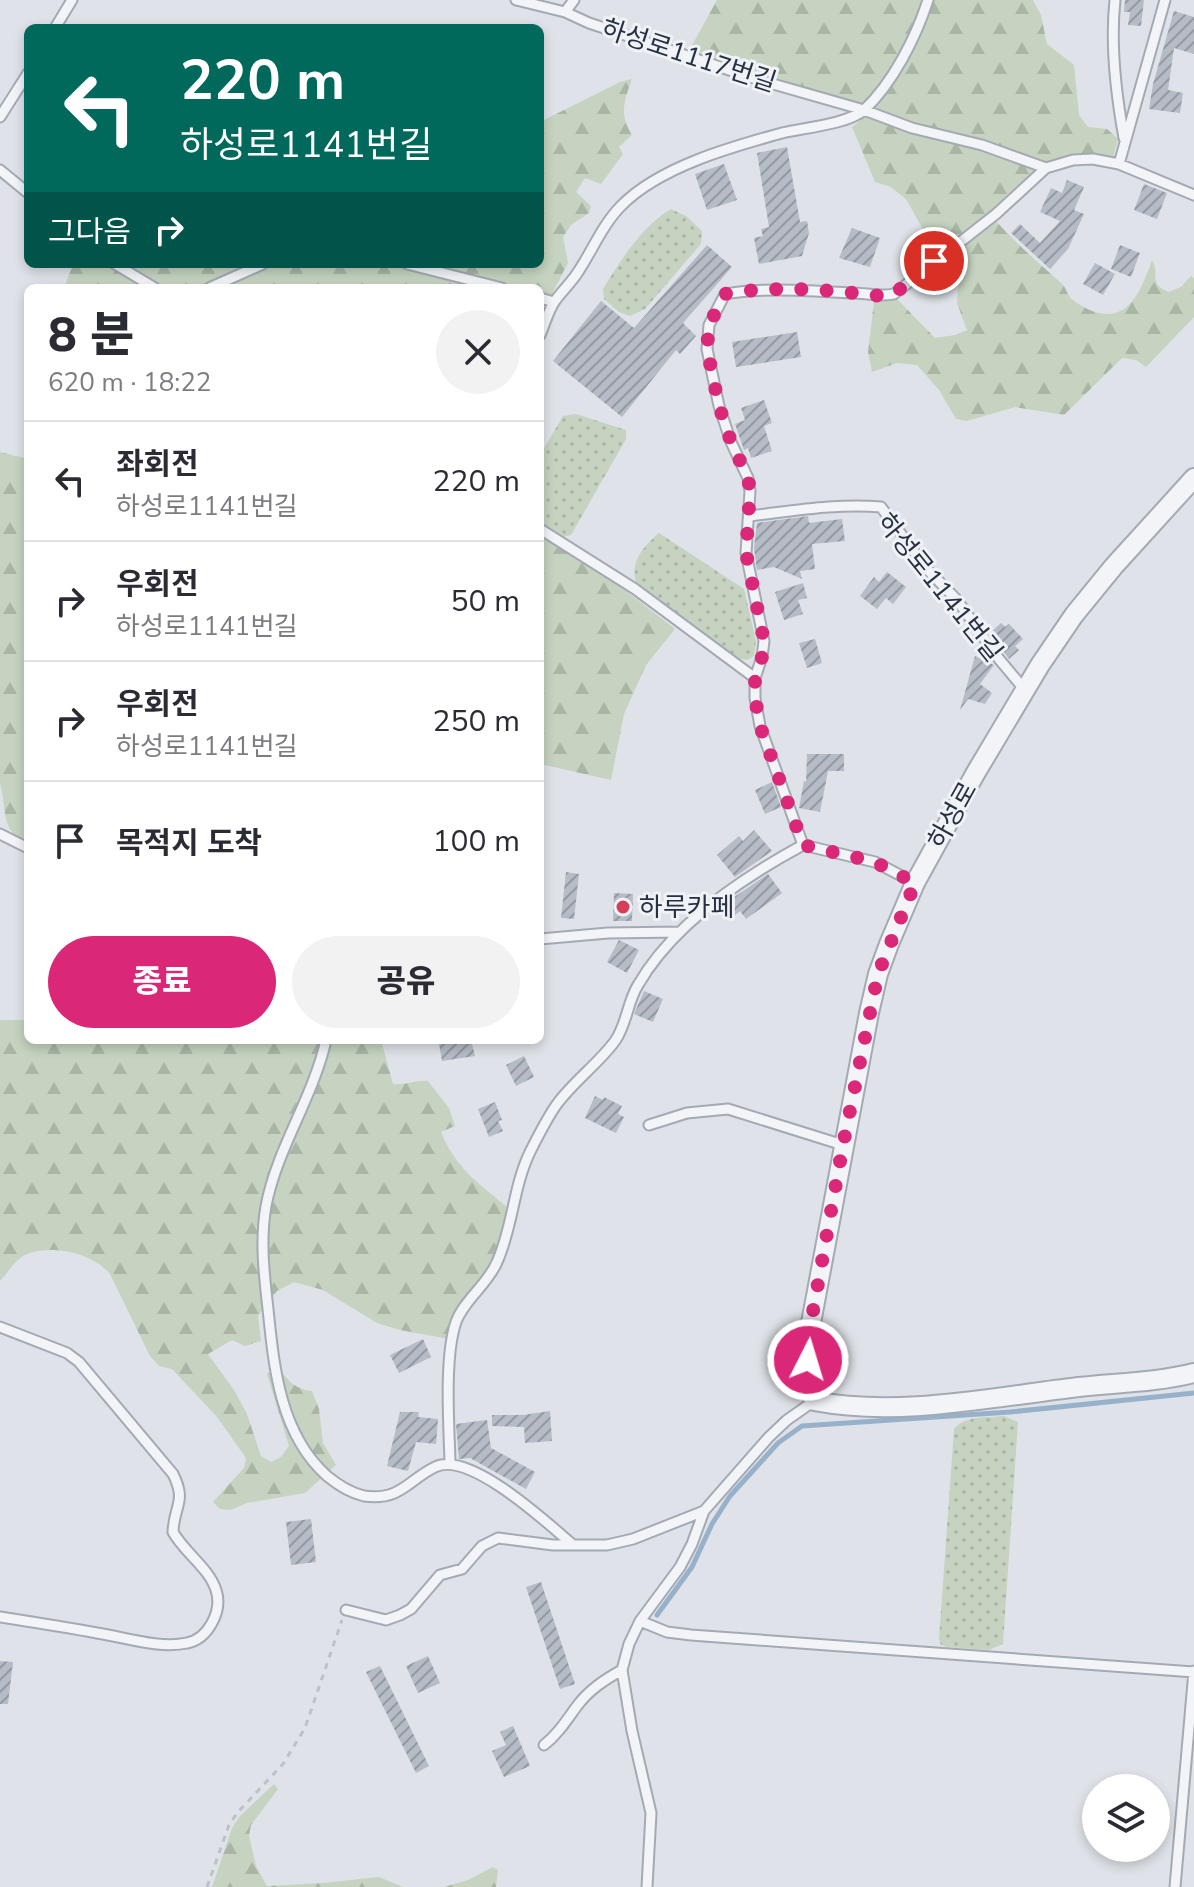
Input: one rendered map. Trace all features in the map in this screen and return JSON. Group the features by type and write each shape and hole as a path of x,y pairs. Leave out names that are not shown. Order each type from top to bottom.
{"street":[{"name":"하성로","path":"814,1401 808,1380 808,1339 843,1145 878,974 915,883 975,774 1074,615 1194,478"},
{"path":"814,1401 858,1408 888,1408 1194,1373"}],"lane":[{"path":"57,24 72,0"},
{"name":"하성로1117번길","path":"516,0 565,12 589,23 759,80 864,110"},
{"path":"565,12 574,0"},
{"path":"928,0 916,35 864,110 912,128 982,145 1046,168"},
{"path":"1115,0 1114,46 1125,142"},
{"path":"1119,164 1165,0"},
{"path":"0,117 24,79"},
{"name":"하성로1117번길","path":"544,326 554,302 574,278 609,221 638,192 687,165 732,148 853,117 864,110"},
{"path":"803,845 760,726 755,698 755,678 764,641 746,553 748,478 719,406 707,349 709,325 725,294 747,290 894,294 1008,205 1046,168 1073,160 1093,159 1119,164 1194,195"},
{"path":"0,170 24,190"},
{"path":"122,268 148,284"},
{"path":"218,284 254,268"},
{"path":"423,268 486,284"},
{"path":"544,299 554,302"},
{"name":"하성로1141번길","path":"749,516 863,505 881,507 1025,690"},
{"path":"544,532 635,589 755,678"},
{"path":"0,834 24,846"},
{"path":"450,1462 449,1398 456,1322 496,1265 504,1245 520,1176 531,1151 558,1104 616,1040 624,1026 636,988 680,932 761,869 803,845 875,862 915,883"},
{"path":"544,939 608,933 680,932"},
{"path":"325,1044 306,1101 279,1164 266,1204 264,1222 262,1253 272,1353 288,1419 298,1442 314,1465 335,1483 356,1494 369,1496 400,1491 437,1466 450,1462 467,1468 492,1481 572,1544"},
{"path":"649,1125 687,1113 728,1109 843,1145"},
{"path":"0,1327 67,1353 79,1362 173,1474 181,1499 173,1532 211,1581 217,1591 218,1606 206,1633 184,1644 152,1642 0,1617"},
{"path":"647,1887 651,1813 622,1670 634,1632 680,1567 704,1511 769,1437 814,1401"},
{"path":"346,1610 386,1620 400,1615 411,1609 440,1575 462,1569 482,1546 498,1538 553,1545 607,1545 633,1539 704,1511"},
{"path":"640,1621 667,1632 691,1635 1194,1672 1175,1887"},
{"path":"544,1745 600,1682 622,1670"}],"path":[{"path":"207,1887 229,1825 283,1764 305,1728 346,1610"}],"green space":[{"path":"717,0 1033,0 1041,15 1047,44 1074,65 1079,115 1088,127 1107,129 1118,139 1113,157 1094,153 1076,154 1044,166 1015,187 989,213 1062,284 1072,299 1090,310 1104,314 1125,308 1141,288 1152,260 1156,282 1169,292 1181,287 1191,276 1194,278 1194,317 1146,367 1136,360 1122,358 1064,415 1015,407 967,421 956,419 939,390 917,365 897,363 872,372 868,352 874,302 897,299 935,338 955,335 967,330 957,303 958,284 906,199 891,187 875,182 852,127 861,120 856,104 690,49"},
{"path":"632,79 624,108 625,121 632,135 619,147 623,154 601,184 585,178 576,192 591,206 589,213 571,225 563,237 568,263 544,309 544,284 66,284 72,268 544,268 544,120"},
{"path":"671,209 686,216 702,231 701,244 645,309 630,316 619,312 604,299 603,289 641,234"},
{"path":"576,414 626,430 626,439 571,535 563,537 544,525 544,448 563,416"},
{"path":"0,452 24,458 24,840 13,833 6,819 0,783"},
{"path":"659,533 744,589 756,641 754,656 747,660 737,658 636,582 637,561"},
{"path":"544,538 609,578 675,629 646,665 624,714 611,780 544,765"},
{"path":"0,1020 24,1020 24,1044 382,1044 393,1084 428,1081 449,1108 455,1126 441,1132 446,1144 468,1174 507,1207 494,1255 456,1315 449,1339 377,1323 323,1290 294,1282 277,1291 258,1316 261,1341 245,1346 232,1340 208,1354 247,1414 261,1456 271,1462 281,1457 289,1446 267,1374 279,1369 293,1384 312,1391 319,1409 323,1443 336,1465 305,1493 247,1503 230,1510 220,1509 213,1502 244,1468 246,1458 217,1417 172,1369 159,1366 150,1356 110,1274 103,1267 72,1252 37,1251 19,1259 0,1281"},
{"path":"1004,1416 1018,1422 1003,1644 989,1650 947,1647 941,1645 939,1639 954,1429 970,1419"},
{"path":"274,1784 278,1789 251,1825 249,1836 256,1866 267,1886 379,1877 403,1887 212,1887 232,1828 240,1816"},
{"path":"493,1867 498,1870 496,1887 444,1887 468,1880"}],"building":[{"path":"1125,0 1144,0 1141,26 1128,25 1130,12 1124,12"},
{"path":"1174,11 1194,17 1194,54 1174,48 1168,90 1183,93 1180,113 1149,109"},
{"path":"787,147 800,222 807,221 809,233 802,256 759,264 754,238 763,236 761,229 769,227 757,153"},
{"path":"724,164 737,200 707,210 695,174"},
{"path":"1067,180 1084,187 1074,210 1084,214 1068,249 1050,269 1011,233 1020,224 1040,243 1060,221 1040,212 1051,188 1062,193"},
{"path":"1144,184 1167,193 1157,219 1134,210"},
{"path":"852,228 880,238 870,267 839,258"},
{"path":"707,245 732,267 683,323 696,336 680,354 676,350 622,417 553,361 601,301 634,328"},
{"path":"1120,245 1140,253 1131,277 1111,269"},
{"path":"1095,263 1115,274 1103,295 1083,284"},
{"path":"797,332 801,357 736,367 732,342"},
{"path":"764,400 772,423 764,426 772,451 751,458 748,448 744,450 735,424 745,420 741,408"},
{"path":"808,516 809,523 842,519 845,541 812,544 815,569 800,571 802,579 774,567 757,570 754,548 757,523"},
{"path":"887,572 906,587 893,604 886,598 877,609 860,596 874,577 879,582"},
{"path":"803,583 807,598 798,600 803,614 784,620 775,592"},
{"path":"1001,623 1005,627 1009,624 1023,639 1015,646 1019,650 1009,659 990,633"},
{"path":"815,639 822,663 807,668 799,643"},
{"path":"975,656 994,665 980,684 992,693 985,704 968,699 960,710"},
{"path":"807,754 844,754 844,771 828,771 820,812 799,808 806,782"},
{"path":"772,782 781,807 765,814 755,790"},
{"path":"754,830 772,851 735,877 717,855 739,836 743,841"},
{"path":"566,872 579,874 574,919 561,918"},
{"path":"768,874 782,893 746,919 740,911 728,921 718,908"},
{"name":"하루카페","path":"614,893 633,894 632,921 613,921"},
{"path":"619,940 639,950 627,973 607,962"},
{"path":"644,991 663,999 653,1022 634,1014"},
{"path":"439,1044 472,1044 475,1056 442,1061"},
{"path":"524,1056 534,1077 516,1086 506,1065"},
{"path":"595,1096 622,1106 618,1114 624,1117 616,1133 585,1118"},
{"path":"495,1102 503,1131 489,1137 478,1109"},
{"path":"423,1339 431,1357 399,1373 390,1355"},
{"path":"550,1411 552,1441 525,1443 524,1427 492,1426 492,1415"},
{"path":"400,1412 419,1412 418,1417 438,1419 436,1444 416,1442 408,1471 387,1466"},
{"path":"487,1420 491,1448 535,1472 526,1489 470,1458 459,1459 456,1424"},
{"path":"311,1519 316,1562 291,1565 286,1522"},
{"path":"541,1582 575,1684 560,1689 526,1587"},
{"path":"428,1656 440,1683 418,1693 406,1666"},
{"path":"0,1661 13,1662 8,1704 0,1704"},
{"path":"380,1666 429,1766 416,1773 366,1672"},
{"path":"513,1726 530,1766 504,1777 492,1751 506,1745 500,1732"}],"waterway":[{"path":"657,1615 692,1567 712,1524 730,1496 778,1443 802,1426 1010,1412 1194,1393"}],"place":[{"name":"하루카페","path":"623,907"}],"route":[{"path":"808,1360 808,1339 843,1145 878,974 915,883 859,856 803,845 760,726 755,678 764,641 746,553 750,491 748,478 719,406 707,349 709,325 725,294 747,290 894,294 934,261"}]}
